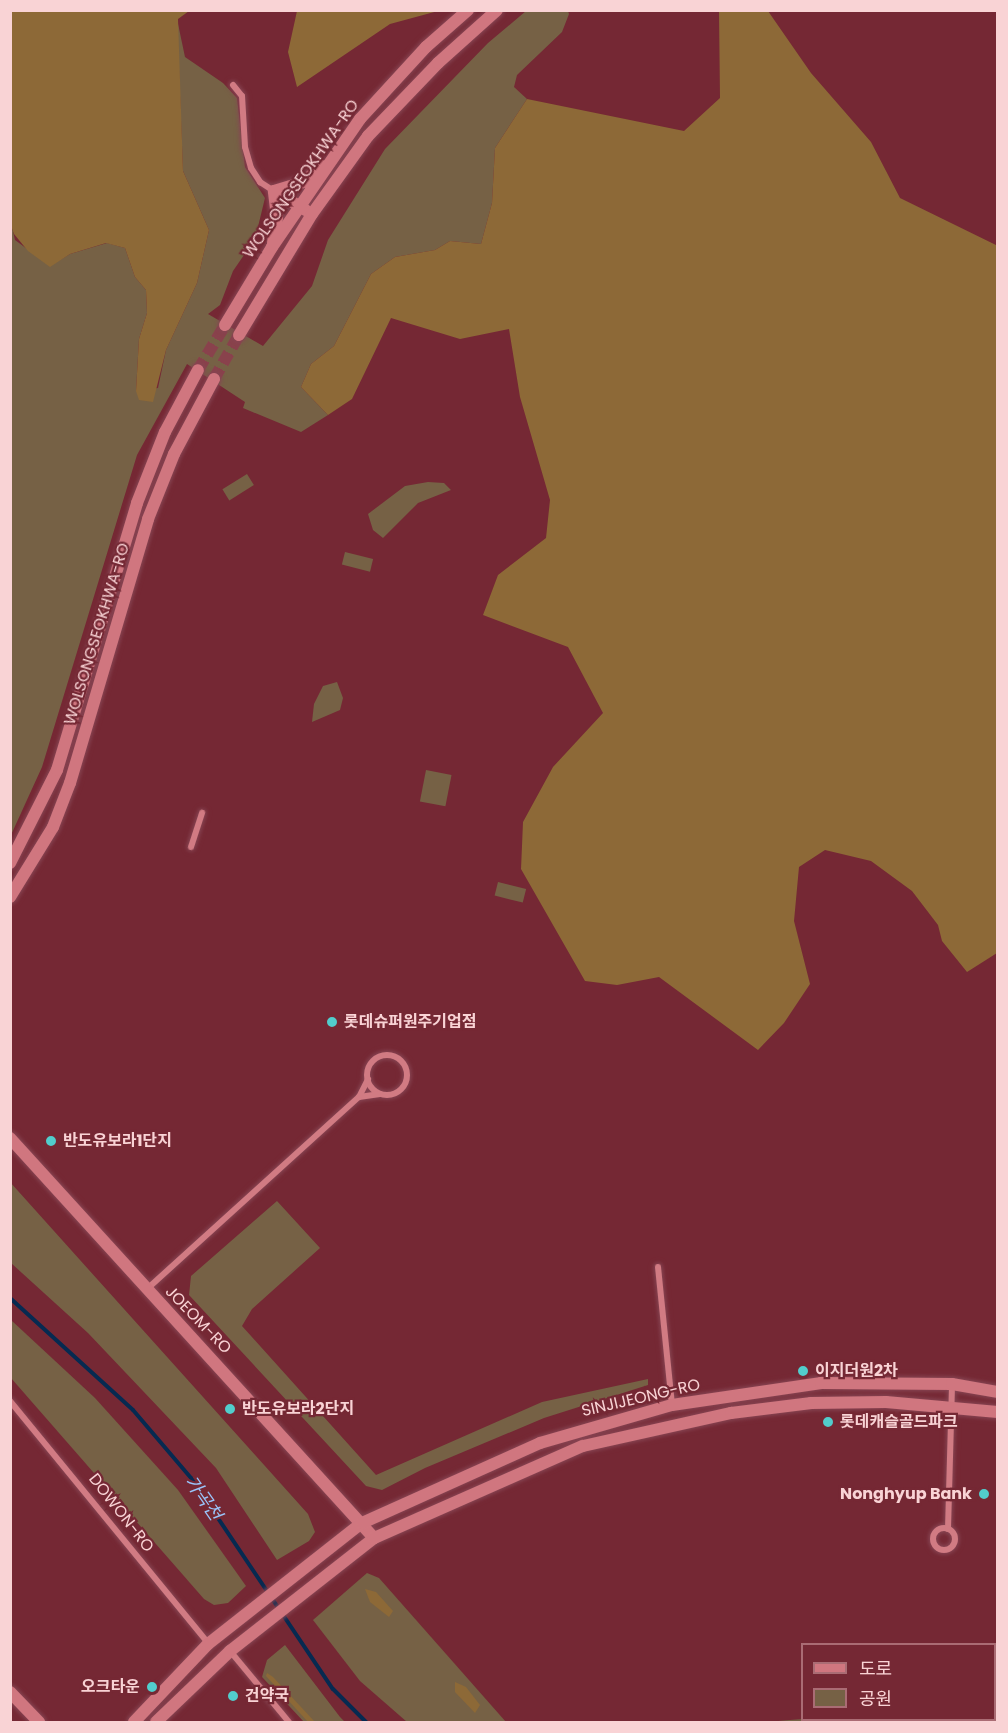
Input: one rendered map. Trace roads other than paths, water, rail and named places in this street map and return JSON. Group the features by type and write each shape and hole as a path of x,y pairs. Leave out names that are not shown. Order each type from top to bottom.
{"street":[{"name":"WOLSONGSEOKHWA-RO","path":"225,325 272,247 337,152 394,80 468,10"},
{"name":"WOLSONGSEOKHWA-RO","path":"239,335 312,214 368,136 438,63 497,10"},
{"path":"233,84 242,96 246,147 251,168 260,182 312,214"},
{"path":"274,191 304,182 337,152"},
{"path":"272,247 277,217 274,191"},
{"name":"WOLSONGSEOKHWA-RO","path":"10,862 57,770 137,503 165,432 198,370"},
{"name":"WOLSONGSEOKHWA-RO","path":"10,897 53,827 73,774 148,519 174,454 214,379"},
{"path":"57,770 73,774"},
{"path":"191,847 202,813"},
{"path":"146,1290 360,1097 368,1079 370,1066 378,1058 390,1056 401,1061 407,1072 404,1085 394,1094 360,1097"},
{"path":"368,1079 380,1094"},
{"name":"JOEOM-RO","path":"10,1138 374,1538"},
{"path":"658,1267 676,1425"},
{"name":"SINJIJEONG-RO","path":"134,1722 208,1644 362,1523 540,1443 672,1405 821,1383 952,1384 998,1392"},
{"path":"948,1529 952,1384"},
{"name":"DOWON-RO","path":"10,1401 208,1644"},
{"name":"SINJIJEONG-RO","path":"156,1722 230,1651 374,1538 583,1446 731,1413 811,1403 950,1406 998,1412"},
{"path":"230,1651 289,1722"},
{"path":"10,1692 39,1722"}],"waterway":[{"name":"가곡천","path":"10,1298 133,1410 191,1478 333,1689 366,1722"}],"tunnel":[{"path":"198,370 225,325"},
{"path":"214,379 239,335"}],"place":[{"name":"롯데슈퍼원주기업점","path":"332,1022"},
{"name":"반도유보라1단지","path":"51,1141"},
{"name":"이지더원2차","path":"803,1371"},
{"name":"반도유보라2단지","path":"230,1409"},
{"name":"롯데캐슬골드파크","path":"828,1422"},
{"name":"Nonghyup Bank","path":"984,1494"},
{"name":"오크타운","path":"152,1687"},
{"name":"건약국","path":"233,1696"}]}
